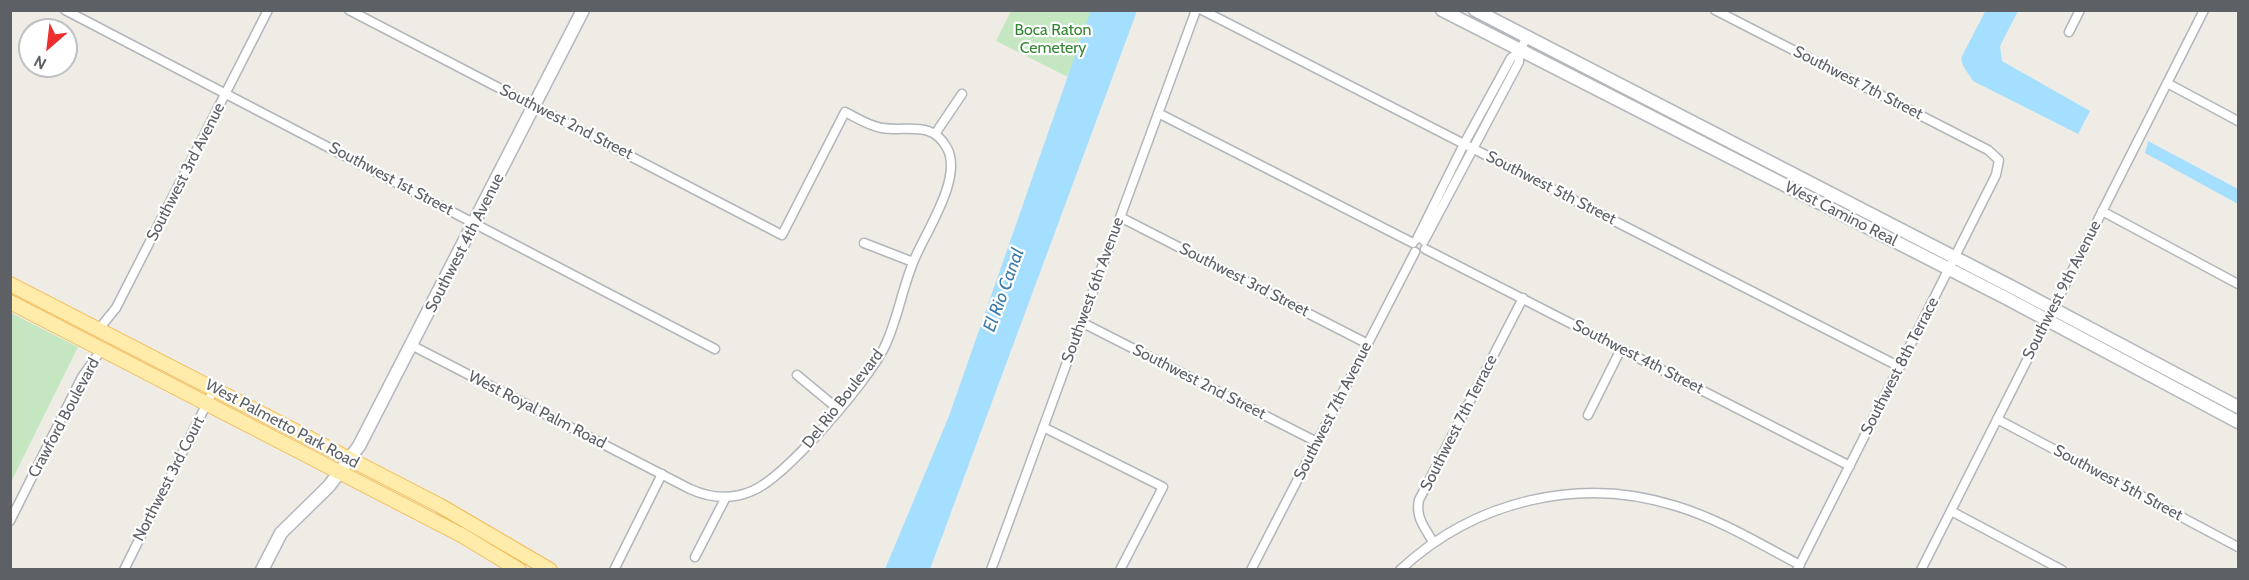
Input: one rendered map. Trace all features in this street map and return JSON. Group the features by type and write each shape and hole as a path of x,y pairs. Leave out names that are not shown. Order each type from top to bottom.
{"main road":[{"name":"West Palmetto Park Road","path":"10,284 447,510 550,570"},
{"name":"West Palmetto Park Road","path":"10,302 464,536 519,570"},
{"path":"68,331 89,333 98,330"},
{"path":"102,349 117,347 140,351"}],"street":[{"name":"Southwest 1st Street","path":"65,10 716,349"},
{"name":"Southwest 3rd Avenue","path":"98,330 116,308 268,10"},
{"name":"Southwest 2nd Street","path":"349,10 782,235 845,112 880,128 917,127 934,134"},
{"name":"Southwest 4th Avenue","path":"262,570 281,533 349,460 413,346 583,10"},
{"name":"Southwest 6th Avenue","path":"991,570 1196,10"},
{"name":"Southwest 5th Street","path":"1202,10 1900,367"},
{"name":"West Camino Real","path":"1442,10 1751,153 1955,257 2238,407"},
{"name":"West Camino Real","path":"1474,10 1522,47 2238,422"},
{"name":"Southwest 7th Street","path":"1714,10 1988,150 1999,160"},
{"path":"2069,32 2080,10"},
{"name":"Southwest 9th Avenue","path":"1921,570 2204,10"},
{"name":"Southwest 7th Avenue","path":"1419,245 1464,144 1511,58 1522,47"},
{"name":"Southwest 7th Avenue","path":"1251,570 1419,245 1475,149 1520,62 1522,47"},
{"path":"2167,83 2238,121"},
{"path":"934,134 962,94"},
{"name":"Southwest 4th Street","path":"1158,113 1850,466"},
{"name":"Del Rio Boulevard","path":"662,474 699,493 726,497 744,494 769,481 808,445 838,409 883,350 913,262 952,174 951,156 934,134"},
{"path":"1745,165 1751,153"},
{"name":"Southwest 8th Terrace","path":"1798,567 1996,175 1999,160"},
{"path":"2102,212 2238,284"},
{"name":"Southwest 3rd Street","path":"1120,217 1368,344"},
{"path":"864,243 913,262"},
{"name":"Southwest 7th Terrace","path":"1433,542 1419,518 1417,509 1419,500 1523,298"},
{"name":"Southwest 2nd Street","path":"1082,322 1317,442"},
{"name":"West Royal Palm Road","path":"413,346 662,474"},
{"name":"Crawford Boulevard","path":"10,521 82,377 102,349"},
{"path":"1588,416 1621,349"},
{"path":"797,375 838,409"},
{"name":"Northwest 3rd Court","path":"123,570 214,389"},
{"name":"Southwest 5th Street","path":"1997,419 2238,547"},
{"path":"1043,427 1163,487 1120,570"},
{"path":"614,570 662,474"},
{"path":"1400,570 1433,542 1474,519 1516,503 1569,493 1606,493 1650,499 1684,509 1798,567"},
{"path":"695,557 726,497"},
{"path":"1951,511 2062,570"}],"green space":[{"name":"Boca Raton Cemetery","path":"1011,11 1091,11 1068,77 996,41"},
{"path":"11,313 78,347 11,482"}],"water":[{"name":"El Rio Canal","path":"1091,10 1137,11 930,569 885,569 949,416"},
{"path":"1986,10 2018,11 2000,46 2002,61 2090,111 2078,134 1973,81 1963,66 1961,58"},
{"path":"2148,141 2238,189 2238,204 2145,153"}]}
